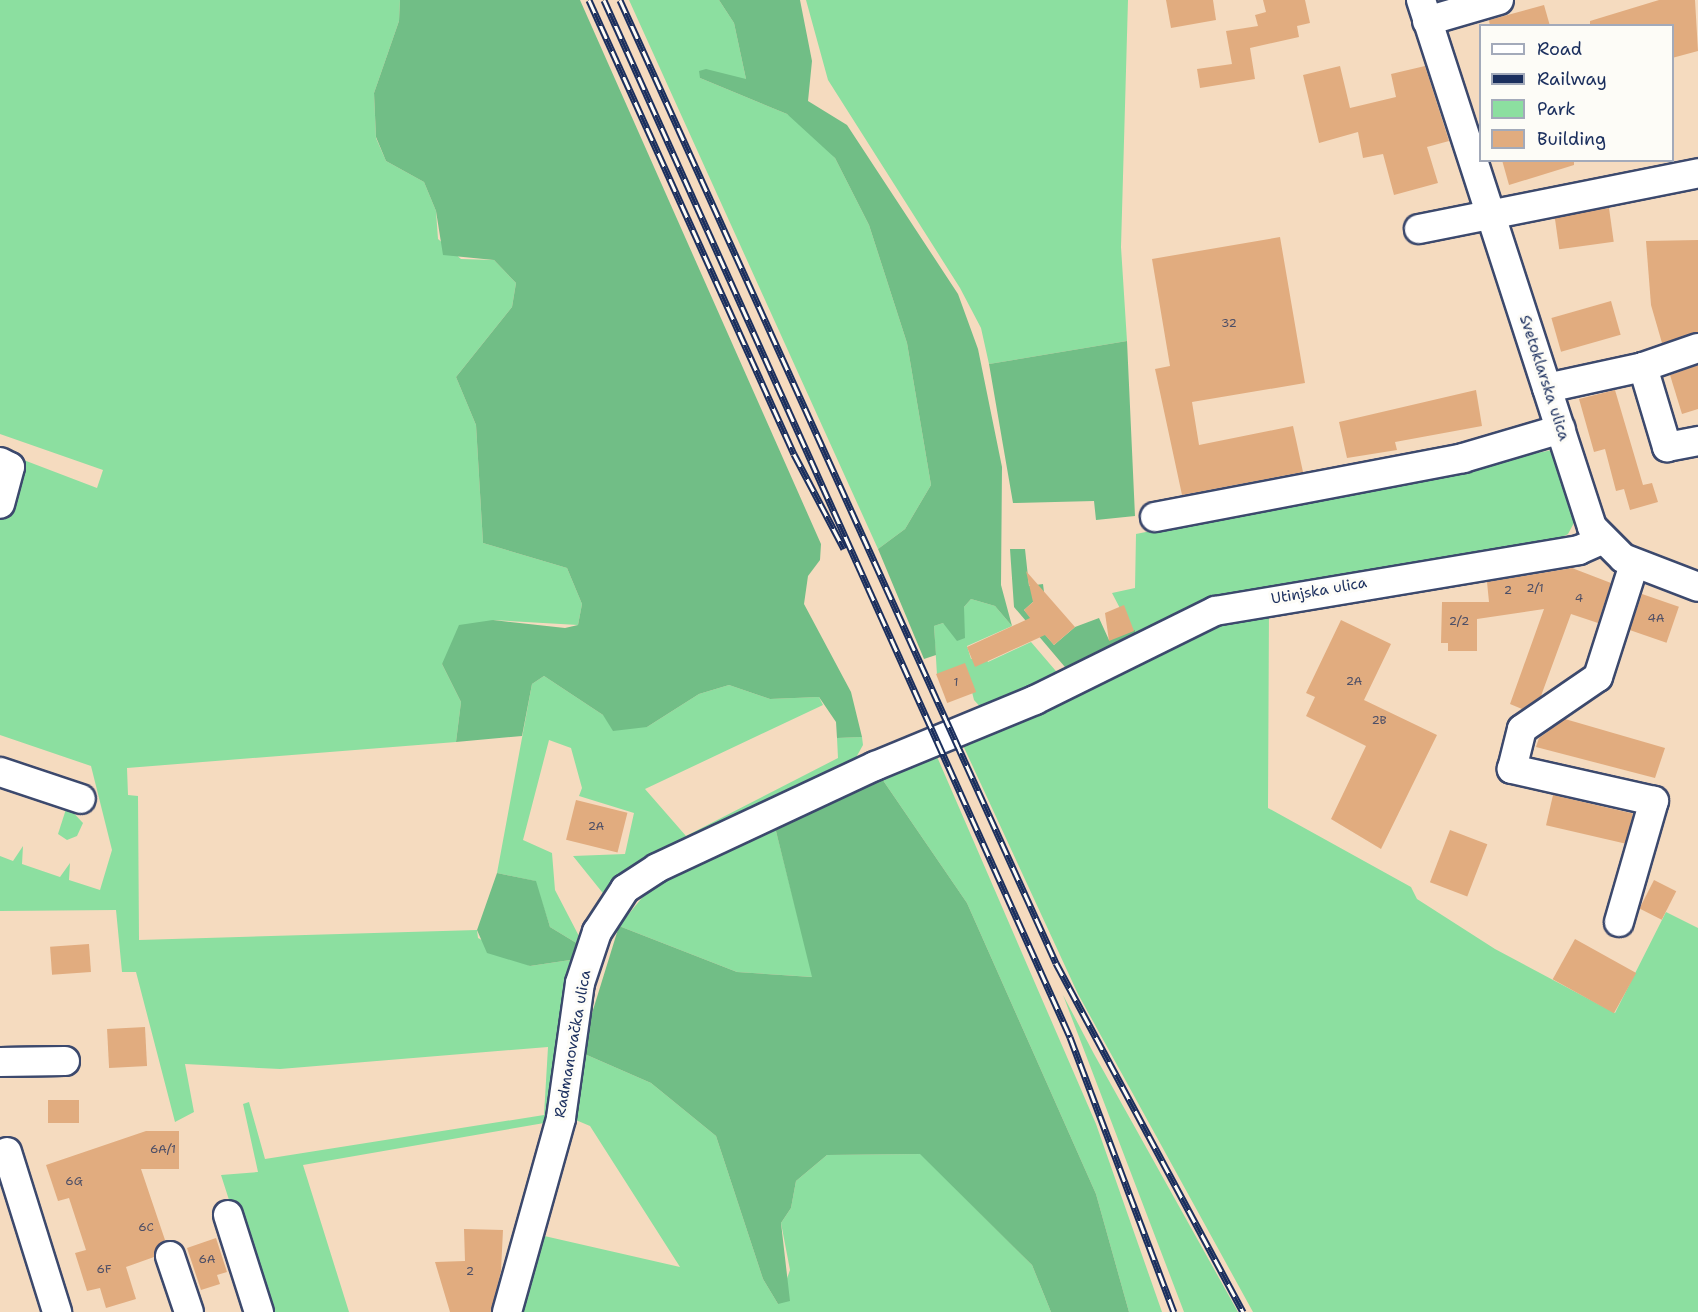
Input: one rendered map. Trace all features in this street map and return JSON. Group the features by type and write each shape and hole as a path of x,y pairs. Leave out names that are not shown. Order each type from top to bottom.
{"street":[{"path":"1424,11 1499,0"},
{"name":"Svetoklarska ulica","path":"1424,11 1561,429 1586,513 1602,540"},
{"path":"1419,229 1490,214 1694,179"},
{"path":"1547,388 1643,367 1698,348"},
{"path":"1643,367 1667,447 1698,441"},
{"path":"1155,517 1464,458 1561,429"},
{"path":"0,462 10,467 0,504"},
{"path":"1602,540 1634,564 1698,586"},
{"name":"Utinjska ulica","path":"952,733 1035,700 1215,611 1580,550 1602,540"},
{"path":"1619,922 1654,801 1512,769 1522,729 1598,677 1634,564"},
{"name":"Radmanovačka ulica","path":"507,1312 561,1118 580,983 612,907 626,889 657,868 952,733"},
{"path":"0,772 81,800"},
{"path":"1,1057 65,1061"},
{"path":"7,1152 57,1312"},
{"path":"228,1215 259,1312"},
{"path":"170,1256 189,1312"}],"green space":[{"path":"0,0 400,0 399,21 374,93 376,138 386,161 424,182 436,211 438,239 461,259 494,260 516,283 512,307 456,377 476,425 483,543 567,568 582,604 578,625 493,620 442,664 461,702 456,742 127,768 128,795 138,796 139,940 477,930 478,938 530,966 577,959 550,1122 303,1165 349,1312 265,1312 221,1175 258,1172 243,1104 249,1102 265,1159 544,1115 548,1047 280,1069 185,1064 194,1112 175,1122 136,972 122,972 116,910 0,911 0,856 13,861 23,846 22,864 60,877 70,863 69,880 100,890 112,850 91,766 0,735 0,520 21,459 97,488 103,470 0,434"},
{"path":"400,0 580,0 821,544 820,560 808,576 804,604 851,692 862,737 837,738 836,722 819,697 770,699 729,685 699,694 647,727 613,731 603,715 544,676 532,684 522,736 456,742 461,702 442,664 459,625 493,620 565,628 578,625 582,604 567,568 483,543 476,425 456,377 512,307 516,283 494,260 443,255 436,211 424,182 386,161 376,137 374,93 399,21"},
{"path":"629,0 719,0 734,23 746,79 700,78 787,114 816,134 835,158 869,225 907,343 931,485 905,529 878,549"},
{"path":"719,0 800,0 812,61 808,101 847,125 958,294 978,349 1002,467 1001,585 1012,626 995,606 971,599 964,607 965,638 957,641 943,623 934,626 936,655 924,659 878,549 905,529 931,485 907,343 869,225 835,158 787,114 700,78 699,71 706,69 746,79 734,23"},
{"path":"806,0 1128,0 1121,247 1127,341 989,364 981,328 960,288 828,80"},
{"path":"1127,341 1135,516 1096,520 1094,501 1013,503 989,364"},
{"path":"1552,450 1575,521 1568,534 1555,541 1135,637 1112,593 1135,588 1136,534"},
{"path":"1010,549 1025,549 1029,586 1043,584 1044,592 1024,610 1054,645 1075,627 1099,618 1109,640 1135,630 1135,635 1070,673 1014,607"},
{"path":"971,599 995,606 1012,626 967,646 971,659 984,655 988,662 1031,642 1061,677 984,711 974,700 965,664 937,675 934,626 943,623 964,638 964,607"},
{"path":"1269,608 1268,808 1411,887 1417,899 1495,949 1615,1013 1666,912 1698,928 1698,1312 1253,1312 1078,994 961,741 1207,627"},
{"path":"544,676 603,715 647,727 699,694 729,685 770,699 819,697 823,705 645,789 686,836 838,758 837,738 862,737 863,745 853,763 606,897 573,856 625,854 634,813 579,796 582,788 571,748 549,740 523,840 552,853 555,890 581,940 578,944 550,927 535,881 497,873 532,684"},
{"path":"935,752 1096,1124 1162,1312 1129,1312 1096,1194 967,903 878,773"},
{"path":"878,773 967,903 1096,1194 1129,1312 1051,1312 1032,1265 920,1154 827,1155 796,1181 791,1208 781,1223 790,1301 778,1304 763,1279 716,1136 651,1083 580,1052 619,926 737,972 812,977 775,827"},
{"path":"67,806 83,823 77,836 67,840 58,834"},
{"path":"775,827 813,977 737,972 619,926 654,883"},
{"path":"497,873 536,881 550,927 578,944 577,959 530,966 487,953 477,930"},
{"path":"1063,995 1094,1054 1238,1312 1184,1312"},
{"path":"580,1052 651,1083 716,1136 763,1279 778,1304 790,1270 781,1223 791,1208 796,1181 827,1155 921,1154 1032,1265 1051,1312 519,1312 540,1235 680,1267 590,1126 571,1118"}],"building":[{"path":"1166,0 1213,0 1216,20 1171,28"},
{"path":"1263,0 1305,0 1310,23 1297,26 1299,37 1250,48 1255,79 1200,88 1197,69 1232,64 1226,31 1258,26 1255,15 1266,12"},
{"path":"1659,0 1695,0 1698,51 1674,57 1674,24 1590,24 1590,21"},
{"path":"1544,5 1549,24 1490,24 1489,20"},
{"path":"1340,66 1350,108 1396,97 1391,74 1425,66 1449,141 1427,147 1438,183 1394,195 1383,154 1363,158 1358,132 1319,143 1303,75"},
{"path":"1503,162 1574,162 1574,165 1509,185"},
{"path":"1609,208 1614,242 1559,249 1555,216"},
{"path":"1280,237 1305,383 1192,402 1199,445 1293,426 1303,472 1182,495 1155,369 1170,366 1152,259"},
{"path":"1698,240 1698,332 1662,343 1651,305 1646,241"},
{"path":"1611,301 1621,335 1561,352 1551,318"},
{"path":"1698,365 1698,409 1682,414 1670,375"},
{"path":"1476,390 1482,426 1395,442 1397,450 1347,458 1339,422"},
{"path":"1615,390 1643,485 1652,483 1658,502 1630,510 1624,489 1616,491 1605,449 1594,452 1579,399"},
{"path":"1572,568 1611,583 1598,623 1571,614 1541,696 1522,709 1510,704 1544,609 1477,619 1477,651 1448,651 1448,643 1441,643 1442,602 1489,602 1487,582"},
{"path":"1026,571 1075,627 1054,645 1045,635 975,667 967,647 1030,618 1024,610 1033,602"},
{"path":"1642,594 1679,607 1667,643 1630,630"},
{"path":"1124,605 1134,631 1109,641 1105,613"},
{"path":"1341,620 1391,644 1364,700 1437,735 1381,849 1331,819 1366,746 1306,716 1315,697 1306,693"},
{"path":"965,663 976,692 947,703 936,674"},
{"path":"1565,719 1665,748 1655,778 1536,747 1539,738"},
{"path":"1553,795 1633,813 1626,844 1546,825"},
{"path":"576,800 627,813 618,853 566,840"},
{"path":"1450,830 1487,844 1467,897 1430,882"},
{"path":"1654,880 1676,891 1662,920 1639,909"},
{"path":"1575,939 1636,973 1614,1013 1553,979"},
{"path":"89,944 91,972 52,975 50,947"},
{"path":"145,1027 147,1066 109,1068 107,1029"},
{"path":"48,1100 79,1100 79,1123 48,1123"},
{"path":"146,1131 179,1131 179,1169 141,1169 165,1240 154,1257 126,1267 136,1299 106,1308 100,1288 87,1291 75,1253 86,1250 69,1198 58,1201 46,1165"},
{"path":"464,1229 503,1230 501,1271 491,1312 450,1312 435,1262 465,1261"},
{"path":"216,1238 227,1272 217,1275 220,1284 201,1290 187,1248"}],"railway":[{"path":"589,0 794,454 844,549"},
{"path":"604,0 1070,1037 1174,1312"},
{"path":"620,0 1056,963 1243,1312"}]}
